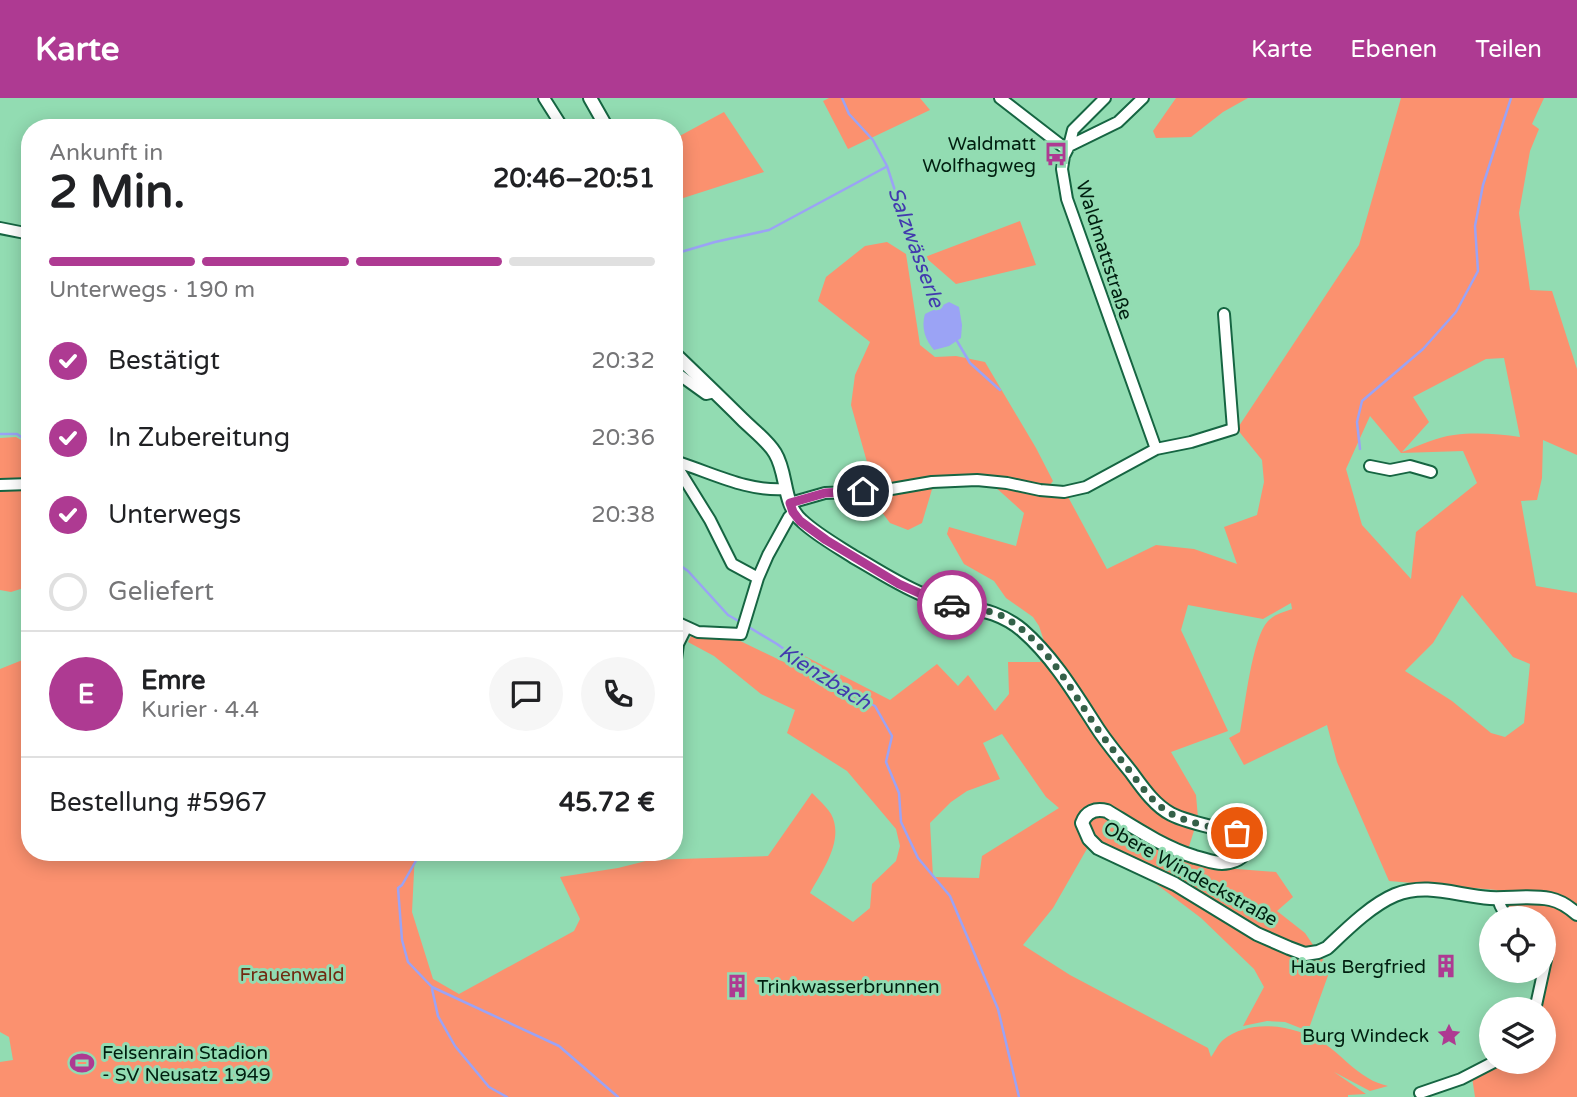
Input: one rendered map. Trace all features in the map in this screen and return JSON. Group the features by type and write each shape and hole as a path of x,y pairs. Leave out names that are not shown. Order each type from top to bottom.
{"street":[{"path":"544,98 557,119"},
{"path":"590,98 602,119"},
{"path":"1000,98 1068,148"},
{"path":"1068,148 1073,131 1105,98"},
{"path":"1068,148 1118,122 1143,98"},
{"name":"Waldmattstraße","path":"1068,148 1062,169 1066,199 1156,449"},
{"path":"0,228 21,232"},
{"path":"792,507 825,493 880,491 932,482 977,480 1007,483 1040,491 1064,492 1086,487 1156,449 1233,429 1224,314"},
{"path":"683,362 770,446 782,469 792,507 758,578 741,634 698,632 683,626"},
{"path":"683,377 706,394 715,392"},
{"path":"683,464 745,486 766,490 786,489"},
{"path":"1370,466 1390,470 1410,466 1431,472"},
{"path":"683,476 710,520 732,564 758,578"},
{"path":"0,485 21,484"},
{"name":"Obere Windeckstraße","path":"792,507 800,521 826,540 899,584 952,605 1003,616 1037,644 1056,667 1098,729 1159,806 1172,815 1237,833 1243,837 1247,847 1240,858 1224,863 1213,862 1171,848 1107,811 1091,811 1082,823 1089,839 1110,855 1175,884 1257,934 1305,954 1328,948 1381,902 1409,890 1428,889 1498,898"},
{"path":"683,634 686,628"},
{"path":"1500,906 1498,898 1551,899 1569,906 1577,915"},
{"path":"1420,1093 1479,1070"}],"green space":[{"path":"829,98 920,98 930,110 848,149 823,101"},
{"path":"1176,98 1248,98 1223,112 1191,137 1156,138 1153,131"},
{"name":"Frauenwald","path":"1401,98 1544,98 1532,124 1539,129 1530,151 1519,213 1530,290 1552,291 1577,369 1577,455 1543,440 1542,478 1537,500 1521,501 1536,586 1577,593 1577,1097 1475,1097 1472,1077 1479,1073 1556,1074 1556,997 1539,997 1541,983 1556,983 1556,906 1502,906 1497,890 1389,881 1337,762 1327,725 1244,765 1229,738 1240,732 1253,657 1262,630 1268,621 1292,609 1291,603 1263,619 1188,605 1181,630 1228,731 1171,752 1196,795 1198,818 1186,856 1211,867 1276,872 1293,897 1277,911 1305,933 1330,970 1308,1031 1285,1022 1267,1021 1243,1026 1264,987 1254,969 1201,918 1092,840 1053,908 1023,945 1070,975 1208,1048 1211,1057 1221,1042 1247,1028 1261,1026 1288,1029 1325,1044 1362,1074 1388,1086 1370,1091 1334,1072 1366,1094 1348,1097 0,1097 0,1062 13,1060 9,1037 0,1032 0,669 21,661 21,861 415,861 412,912 433,979 459,994 574,931 580,919 560,877 646,861 768,856 812,793 831,814 835,834 834,845 826,865 810,893 853,922 870,908 872,884 896,861 900,846 896,829 847,771 787,733 795,710 761,694 714,656 688,642 691,636 734,638 786,663 793,650 890,700 937,664 958,686 968,675 995,711 1009,694 1008,662 1040,662 1047,650 1033,617 1006,598 994,581 964,564 947,534 949,527 1016,546 1024,513 993,485 1067,495 1107,569 1156,545 1194,549 1237,564 1224,527 1257,515 1264,482 1262,460 1237,429 1359,245","holes":["1504,358 1520,437 1454,435 1402,452 1429,422 1413,397 1486,359","1370,416 1401,453 1463,451 1477,483 1416,532 1411,579 1362,525 1346,469","1462,595 1513,657 1530,664 1524,723 1505,737 1491,733 1452,701 1405,671 1433,643","1002,734 1046,797 1059,808 982,856 979,878 933,877 930,823 951,802 967,791 1000,779 983,743"]},
{"path":"724,112 764,172 683,198 683,134"},
{"path":"1020,221 1036,265 956,284 925,257"},
{"path":"887,242 906,254 920,345 935,357 956,356 985,362 1036,448 1053,481 1049,486 981,474 878,484 872,480 851,405 855,375 870,342 818,301 826,277 865,246"},
{"path":"16,437 21,440 21,481 0,482 0,438"},
{"path":"933,486 922,523 908,530 890,523 869,495"},
{"path":"21,489 21,589 11,592 0,590 0,491"}],"water":[{"path":"949,302 959,307 961,338 949,346 934,350 925,333 925,314"}],"waterway":[{"name":"Salzwässerle","path":"842,98 849,114 873,140 887,166 937,308"},
{"path":"1360,449 1357,422 1362,401 1423,349 1456,312 1478,271 1475,226 1483,185 1511,98"},
{"name":"Salzwässerle","path":"683,251 769,230 886,167"},
{"name":"Salzwässerle","path":"957,341 970,363 1000,390"},
{"name":"Kienzbach","path":"0,434 17,434 21,437"},
{"name":"Kienzbach","path":"683,567 728,615 742,623"},
{"name":"Kienzbach","path":"747,626 777,644 836,687 875,706 892,736 886,762 899,793 901,822 918,858 950,896 998,1009 1019,1097"},
{"path":"416,861 398,888 402,940 408,962 432,987 559,1046 618,1097"},
{"path":"432,989 438,1016 455,1046 489,1087 507,1097"}],"way so far":[{"path":"952,605 1003,616 1037,644 1143,789 1159,806 1172,815 1237,833"}],"place":[{"name":"Waldmatt Wolfhagweg","path":"1056,154"},
{"name":"Haus Bergfried","path":"1446,966"},
{"name":"Trinkwasserbrunnen","path":"737,986"},
{"name":"Burg Windeck","path":"1449,1035"},
{"name":"Felsenrain Stadion - SV Neusatz 1949","path":"82,1063"}],"route":[{"path":"863,491 825,493 790,503 800,521 826,540 899,584 952,605"}]}
